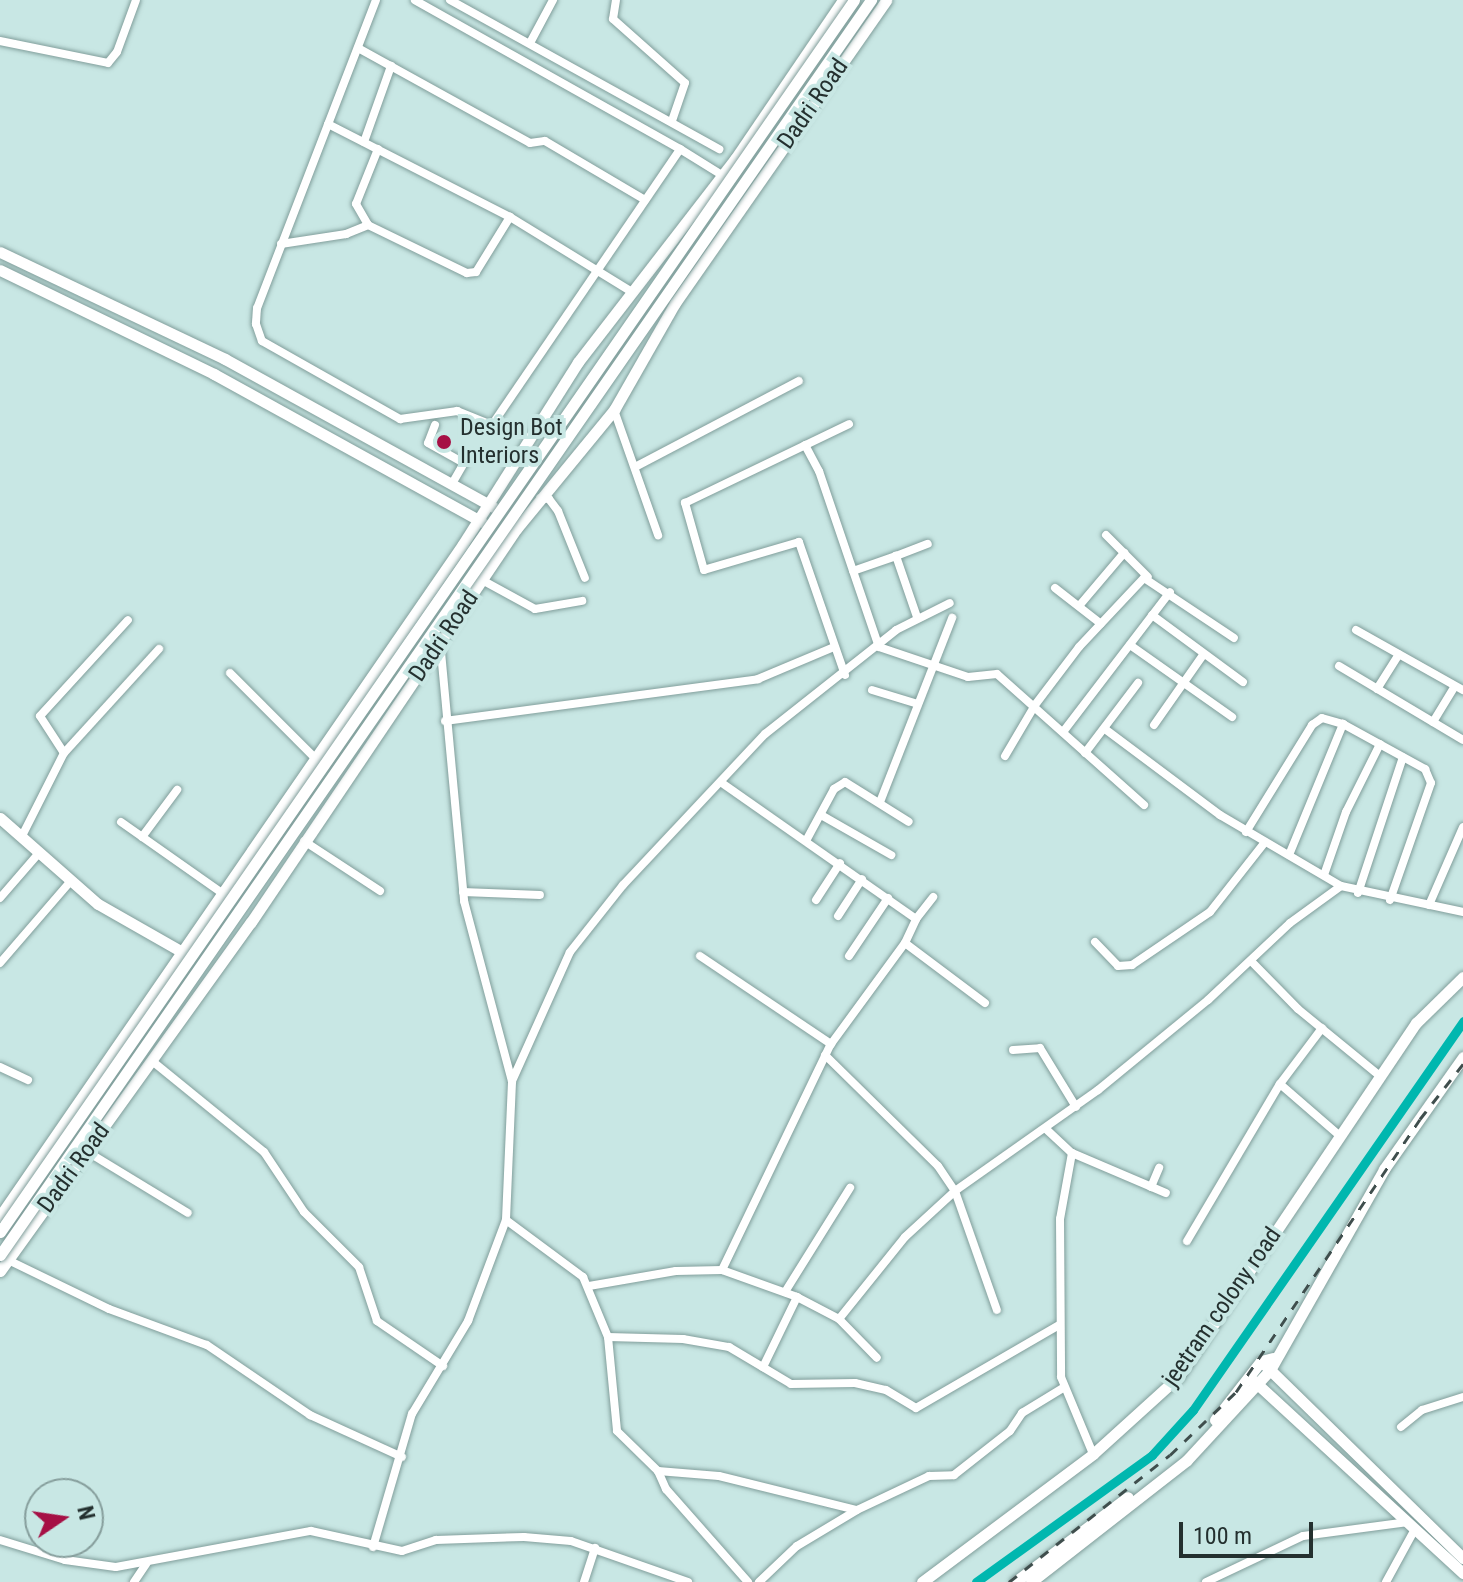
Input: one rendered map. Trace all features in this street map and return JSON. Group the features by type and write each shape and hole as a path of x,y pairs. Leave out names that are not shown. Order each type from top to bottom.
{"street":[{"path":"0,41 108,63 117,52 136,0"},
{"path":"376,0 255,315 262,341 400,419 457,411 485,426 492,425 596,268 680,149"},
{"path":"415,0 722,175"},
{"path":"450,0 672,120 719,149"},
{"path":"530,43 553,0"},
{"path":"616,0 613,19 685,83 672,120"},
{"name":"Dadri Road","path":"0,1216 490,504 578,362 722,175 843,0"},
{"path":"0,1232 854,0"},
{"path":"402,1457 310,1415 207,1345 109,1309 4,1258 871,0"},
{"name":"Dadri Road","path":"0,1271 4,1258 152,1061 517,528 614,410 675,303 886,0"},
{"path":"358,48 530,143 545,141 645,200"},
{"path":"364,142 391,66"},
{"path":"328,124 510,217 632,292"},
{"path":"378,149 356,204 368,225 467,273 476,272 510,217"},
{"path":"281,244 346,234 368,225"},
{"path":"0,252 225,359 490,504 517,528"},
{"path":"0,270 237,386 478,519 507,544"},
{"path":"635,467 799,381"},
{"path":"614,410 658,535"},
{"path":"845,675 799,542 704,570 685,503 849,424"},
{"path":"435,425 428,443 464,463 452,484"},
{"path":"805,445 879,647"},
{"path":"539,498 549,499 558,511 585,578"},
{"path":"1106,535 1148,577 1234,638"},
{"path":"853,571 928,544"},
{"path":"1079,606 1124,553"},
{"path":"896,556 917,617"},
{"path":"1005,756 1035,705 1101,624 1148,577"},
{"path":"482,580 535,609 582,601"},
{"path":"1055,588 1101,624"},
{"path":"1063,732 1170,592"},
{"path":"512,1082 564,964 584,932 723,784 765,734 917,617 950,603"},
{"path":"1152,615 1243,682"},
{"path":"880,802 952,618"},
{"path":"64,753 38,719 128,620"},
{"path":"1356,630 1459,688 1433,722"},
{"path":"373,1547 402,1457 412,1414 468,1321 506,1220 512,1082 463,892 440,641"},
{"path":"1130,645 1232,717"},
{"path":"445,721 758,679 803,664 834,647"},
{"path":"879,647 973,678 997,674 1144,805"},
{"path":"22,836 64,753 159,649"},
{"path":"1377,689 1399,654"},
{"path":"1154,725 1203,655"},
{"path":"1339,666 1463,740"},
{"path":"230,673 316,759"},
{"path":"1085,753 1138,683"},
{"path":"872,690 918,704"},
{"path":"1246,832 1312,725 1322,718 1343,724 1425,769 1431,783 1390,900"},
{"path":"1289,855 1343,724"},
{"path":"1105,729 1246,832 1341,886 1390,900 1463,912"},
{"path":"1324,875 1346,812 1380,744"},
{"path":"1358,893 1403,757"},
{"path":"807,839 834,789 845,782 909,822"},
{"path":"723,784 807,839 916,919"},
{"path":"142,837 177,790"},
{"path":"821,815 891,855"},
{"path":"0,818 70,882 182,952"},
{"path":"121,822 222,893"},
{"path":"1429,905 1463,827"},
{"path":"304,841 380,891"},
{"path":"1095,942 1118,966 1132,965 1210,912 1265,842"},
{"path":"0,898 39,853"},
{"path":"816,900 840,863"},
{"path":"838,916 862,879"},
{"path":"0,963 70,882"},
{"path":"839,1319 905,1237 955,1191 1076,1107 1251,961 1290,923 1341,886"},
{"path":"463,892 540,895"},
{"path":"722,1270 831,1044 905,943 916,919 933,897"},
{"path":"849,956 888,898"},
{"path":"905,943 985,1003"},
{"path":"700,956 831,1044"},
{"path":"1251,961 1322,1028 1380,1076"},
{"name":"jeetram colony road","path":"922,1582 1093,1454 1178,1377 1416,1023 1463,977"},
{"path":"1187,1241 1280,1084 1322,1028"},
{"path":"1013,1050 1040,1048 1076,1107"},
{"path":"825,1055 917,1140 955,1191 997,1310"},
{"path":"1015,1582 1189,1452 1268,1363 1384,1169 1463,1057"},
{"path":"152,1061 264,1152 304,1212 359,1267 377,1321 443,1366"},
{"path":"0,1067 28,1080"},
{"path":"1280,1084 1340,1136"},
{"path":"1046,1129 1072,1153 1166,1193"},
{"path":"86,1151 188,1213"},
{"path":"1072,1153 1060,1219 1059,1325 1063,1388 1093,1454"},
{"path":"1151,1187 1159,1168"},
{"path":"785,1292 850,1188"},
{"path":"506,1220 544,1243 589,1286 608,1337 617,1431 658,1471 666,1489 748,1582"},
{"path":"589,1286 676,1271 722,1270 797,1297 839,1319 877,1358"},
{"path":"763,1367 797,1297"},
{"path":"608,1337 707,1342 729,1347 791,1384 840,1382 886,1390 916,1408 1059,1325"},
{"path":"1268,1363 1463,1558"},
{"path":"1253,1380 1463,1573"},
{"path":"1031,1582 1187,1460 1253,1380"},
{"path":"759,1582 797,1546 857,1510 929,1476 954,1475 1010,1431 1022,1413 1063,1388"},
{"path":"1401,1427 1422,1410 1463,1397"},
{"path":"658,1471 719,1476 857,1510"},
{"path":"1213,1581 1303,1536 1412,1525"},
{"path":"1386,1582 1412,1525"},
{"path":"0,1540 92,1566 146,1564 230,1542 311,1531 373,1547 407,1551 436,1540 524,1537 595,1548 688,1582"},
{"path":"584,1582 595,1548"},
{"path":"139,1580 146,1564"}],"waterway":[{"path":"976,1582 1152,1455 1193,1410 1463,1021"}],"railway":[{"path":"1009,1582 1170,1455 1236,1392 1420,1119 1463,1064"}],"place":[{"name":"Design Bot Interiors","path":"444,442"}]}
